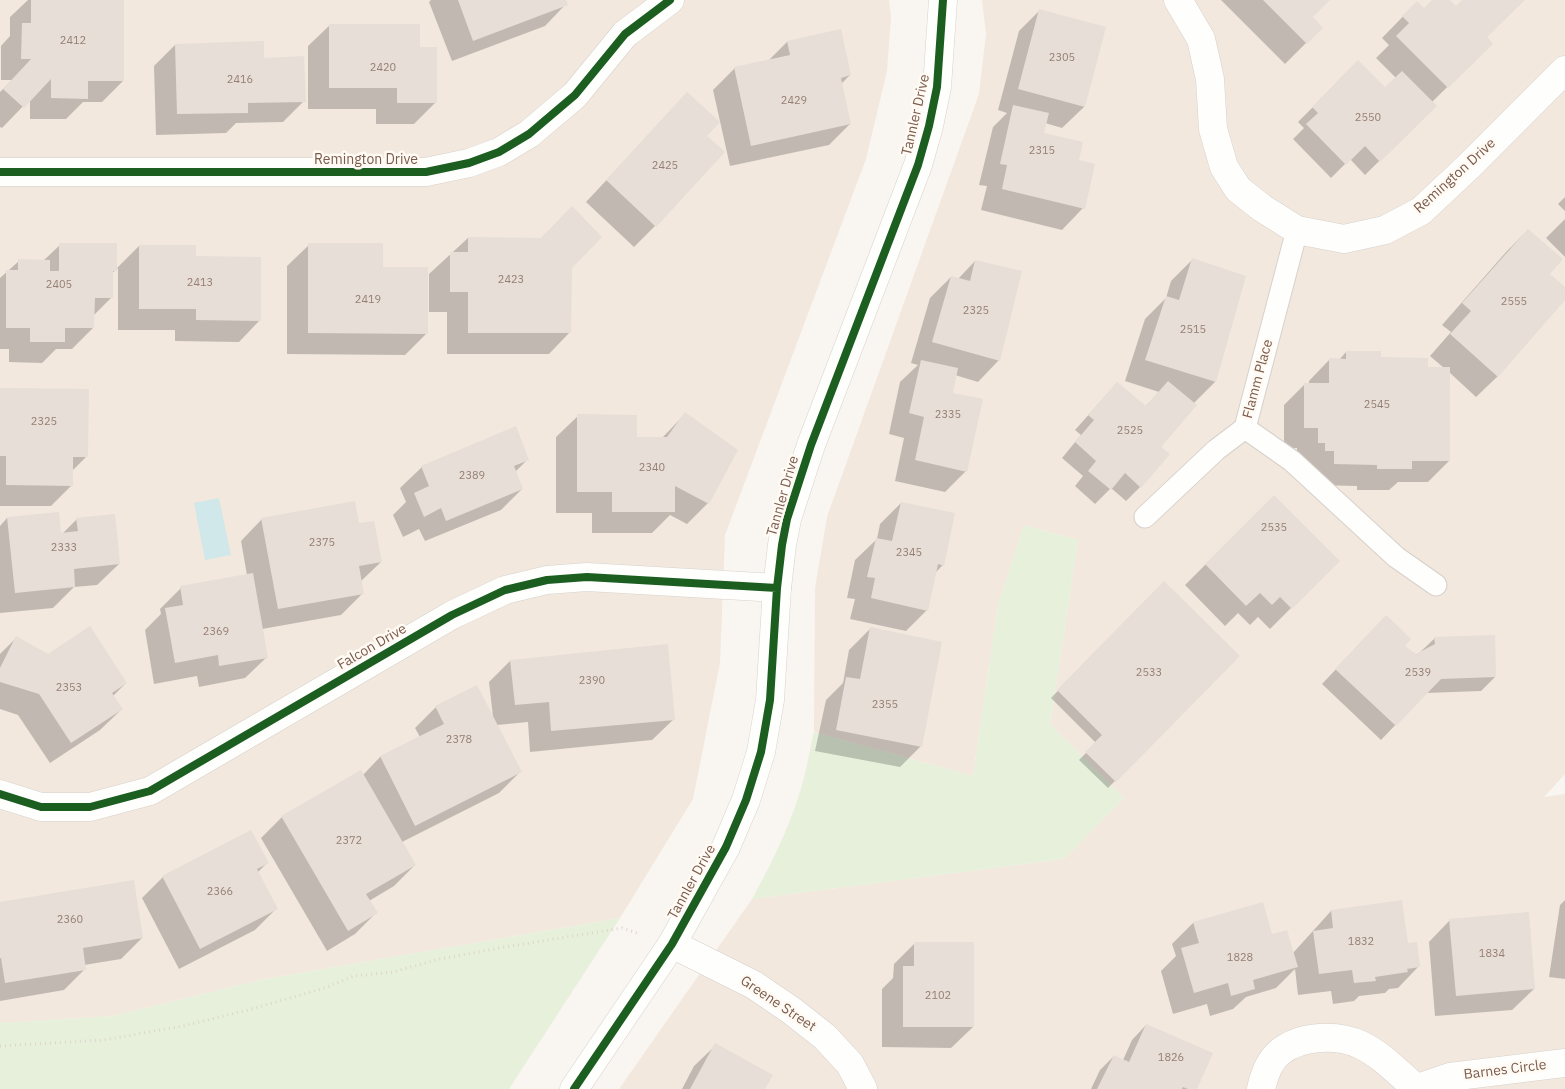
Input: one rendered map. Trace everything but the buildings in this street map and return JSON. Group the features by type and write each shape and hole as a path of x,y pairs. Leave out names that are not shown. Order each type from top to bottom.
{"street":[{"name":"Remington Drive","path":"0,172 426,172 469,163 498,152 529,134 575,95 625,34 670,0"},
{"name":"Tannler Drive","path":"574,1089 672,944 726,847 755,776 770,700 777,588 787,519 835,380 918,165 937,87 943,0"},
{"name":"Remington Drive","path":"1178,0 1201,39 1210,79 1213,129 1224,167 1238,189 1262,208 1297,230 1344,239 1385,230 1421,211 1565,70"},
{"name":"Falcon Drive","path":"0,794 41,807 90,807 150,791 452,615 505,590 548,580 587,577 777,588"},
{"name":"Greene Street","path":"672,944 754,985 792,1011 825,1037 850,1064 863,1089"},
{"name":"Barnes Circle","path":"1261,1089 1264,1076 1280,1052 1295,1043 1311,1039 1331,1038 1346,1040 1362,1046 1382,1060 1416,1089 1450,1077 1565,1063"}],"lane":[{"name":"Flamm Place","path":"1145,517 1216,450 1245,428 1297,230"},
{"path":"1245,428 1292,461 1396,557 1436,585"}],"path":[{"path":"0,1046 104,1040 183,1026 325,988 354,976 393,972 440,959 622,928 672,944"}],"shaded area":[{"path":"0,0 889,0 891,17 887,71 866,159 725,535 720,663 693,799 620,918 265,979 113,1016 0,1023"},
{"path":"982,0 1565,0 1565,774 1544,797 1565,794 1565,1089 619,1089 752,899 1064,859 1124,798 1050,724 1078,540 1024,525 998,605 973,776 814,732 815,588 827,517 979,94 986,34"}],"green space":[{"path":"1024,525 1078,540 1050,724 1124,798 1064,859 752,899 775,855 794,809 804,778 814,732 973,776 998,605"},
{"path":"620,918 509,1089 0,1089 0,1023 113,1016 265,979"}],"water":[{"path":"219,498 231,555 205,560 194,503"}],"cycle path":[{"path":"0,172 426,172 469,163 499,152 529,134 575,95 625,34 670,0"},
{"path":"574,1089 672,944 726,847 746,800 761,752 770,700 777,588 787,519 811,445 918,165 937,87 943,0"},
{"path":"0,794 41,807 90,807 150,791 452,615 505,590 547,580 587,577 777,588"}]}
